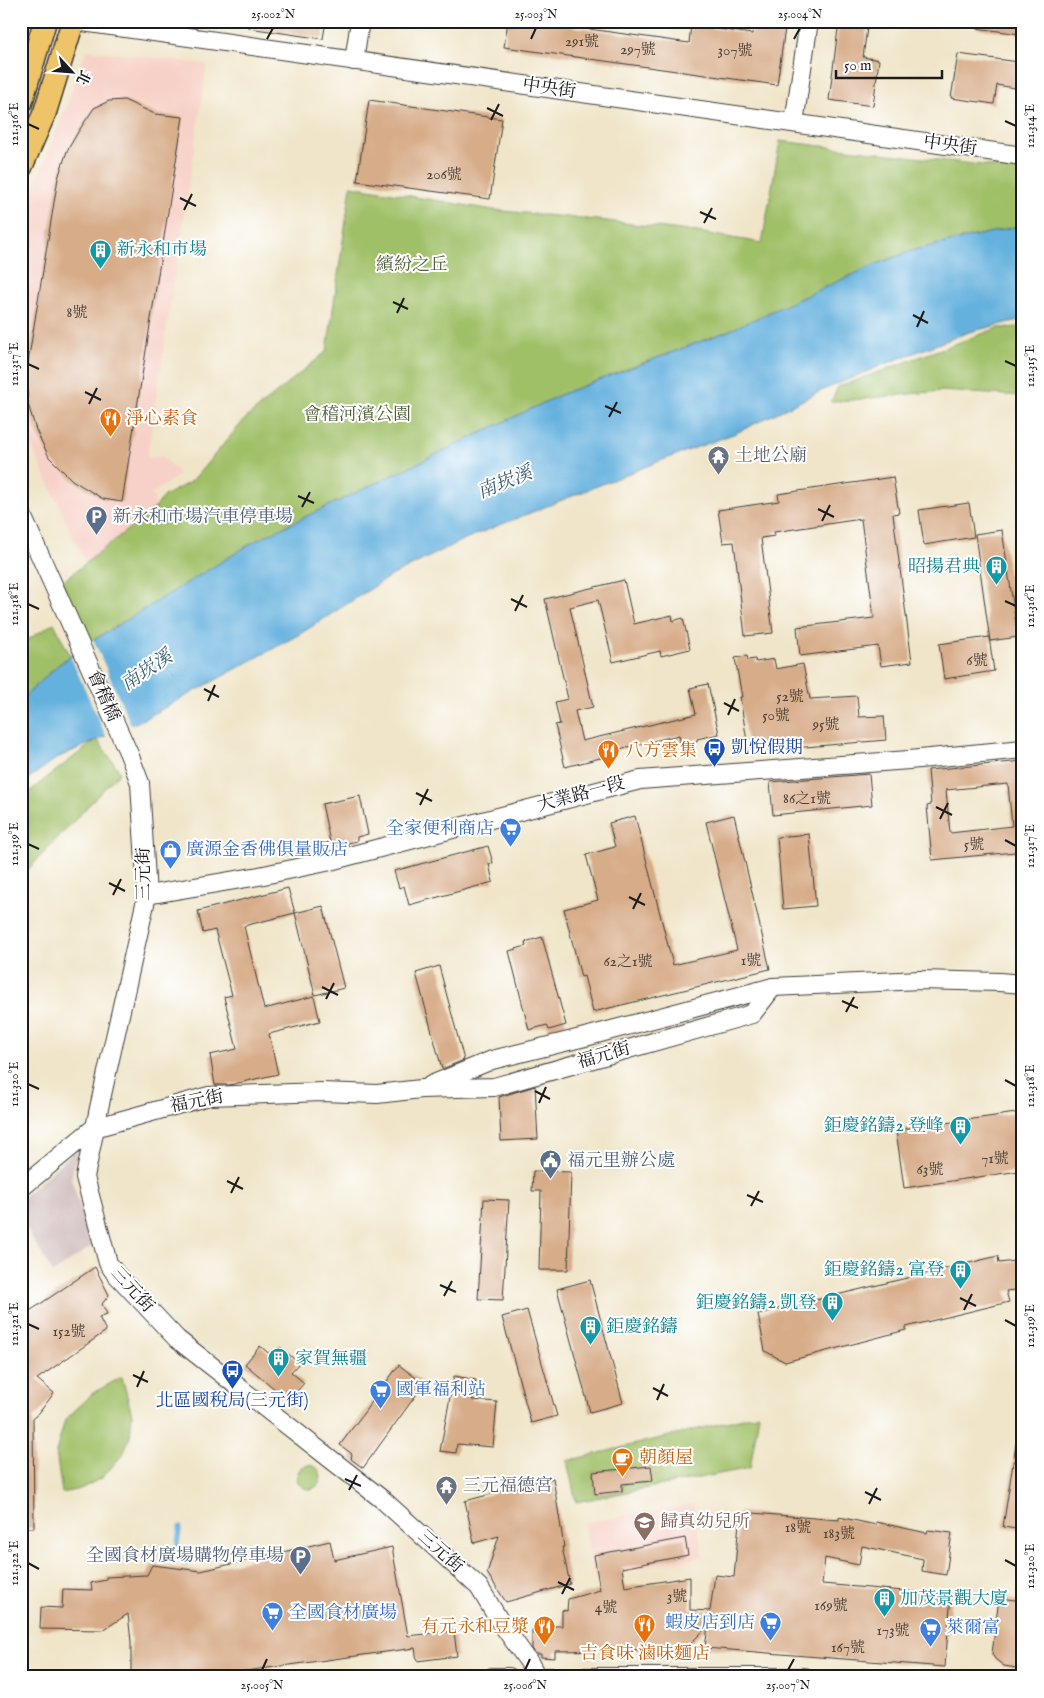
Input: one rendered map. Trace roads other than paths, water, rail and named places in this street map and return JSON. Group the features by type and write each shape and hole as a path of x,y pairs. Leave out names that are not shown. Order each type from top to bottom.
{"main road":[{"path":"21,103 45,21"},
{"path":"21,167 44,112 74,21"}],"street":[{"name":"中央街","path":"74,21 1023,156"},
{"path":"354,61 360,21"},
{"path":"794,123 809,21"},
{"name":"會稽橋","path":"21,513 126,747"},
{"name":"三元街","path":"126,747 140,783 147,895 84,1177 108,1263 115,1273 177,1339 383,1500 479,1587 498,1620 529,1662 537,1677"},
{"name":"大業路一段","path":"147,895 259,876 326,862 640,780 909,760 1023,749"},
{"name":"福元街","path":"421,1089 492,1060 773,987 920,980 1023,984"},
{"name":"福元街","path":"94,1128 208,1096 322,1092 377,1094 421,1089 494,1087 752,1014 773,987"},
{"path":"21,1188 94,1128"},
{"path":"492,1677 509,1677"},
{"path":"546,1677 805,1677"}],"water":[{"name":"南崁溪","path":"1023,225 1023,319 969,332 885,364 823,390 736,433 657,462 465,539 389,577 300,634 144,719 57,758 21,784 21,700 58,665 92,641 257,540 562,394 728,331 874,265 914,250"}],"waterway":[{"path":"180,1527 177,1547 185,1564"}],"place":[{"name":"新永和市場","path":"101,269"},
{"name":"淨心素食","path":"110,438"},
{"name":"土地公廟","path":"719,475"},
{"name":"新永和市場汽車停車場","path":"97,536"},
{"name":"昭揚君典","path":"996,586"},
{"name":"凱悅假期","path":"715,767"},
{"name":"八方雲集","path":"609,770"},
{"name":"全家便利商店","path":"510,848"},
{"name":"廣源金香佛俱量販店","path":"170,869"},
{"name":"鉅慶銘鑄2 登峰","path":"960,1145"},
{"name":"福元里辦公處","path":"551,1180"},
{"name":"鉅慶銘鑄2 富登","path":"960,1289"},
{"name":"鉅慶銘鑄2 凱登","path":"832,1322"},
{"name":"鉅慶銘鑄","path":"590,1346"},
{"name":"家賀無疆","path":"279,1378"},
{"name":"北區國稅局(三元街)","path":"232,1390"},
{"name":"國軍福利站","path":"380,1409"},
{"name":"朝顏屋","path":"623,1477"},
{"name":"三元福德宮","path":"447,1505"},
{"name":"歸真幼兒所","path":"644,1541"},
{"name":"全國食材廣場購物停車場","path":"300,1575"},
{"name":"加茂景觀大廈","path":"884,1618"},
{"name":"全國食材廣場","path":"273,1632"},
{"name":"蝦皮店到店","path":"771,1642"},
{"name":"吉食味 滷味麵店","path":"645,1643"},
{"name":"有元永和豆漿","path":"545,1646"},
{"name":"萊爾富","path":"930,1647"}],"park label":[{"name":"繽紛之丘","path":"412,265"},
{"name":"會稽河濱公園","path":"357,415"}]}
